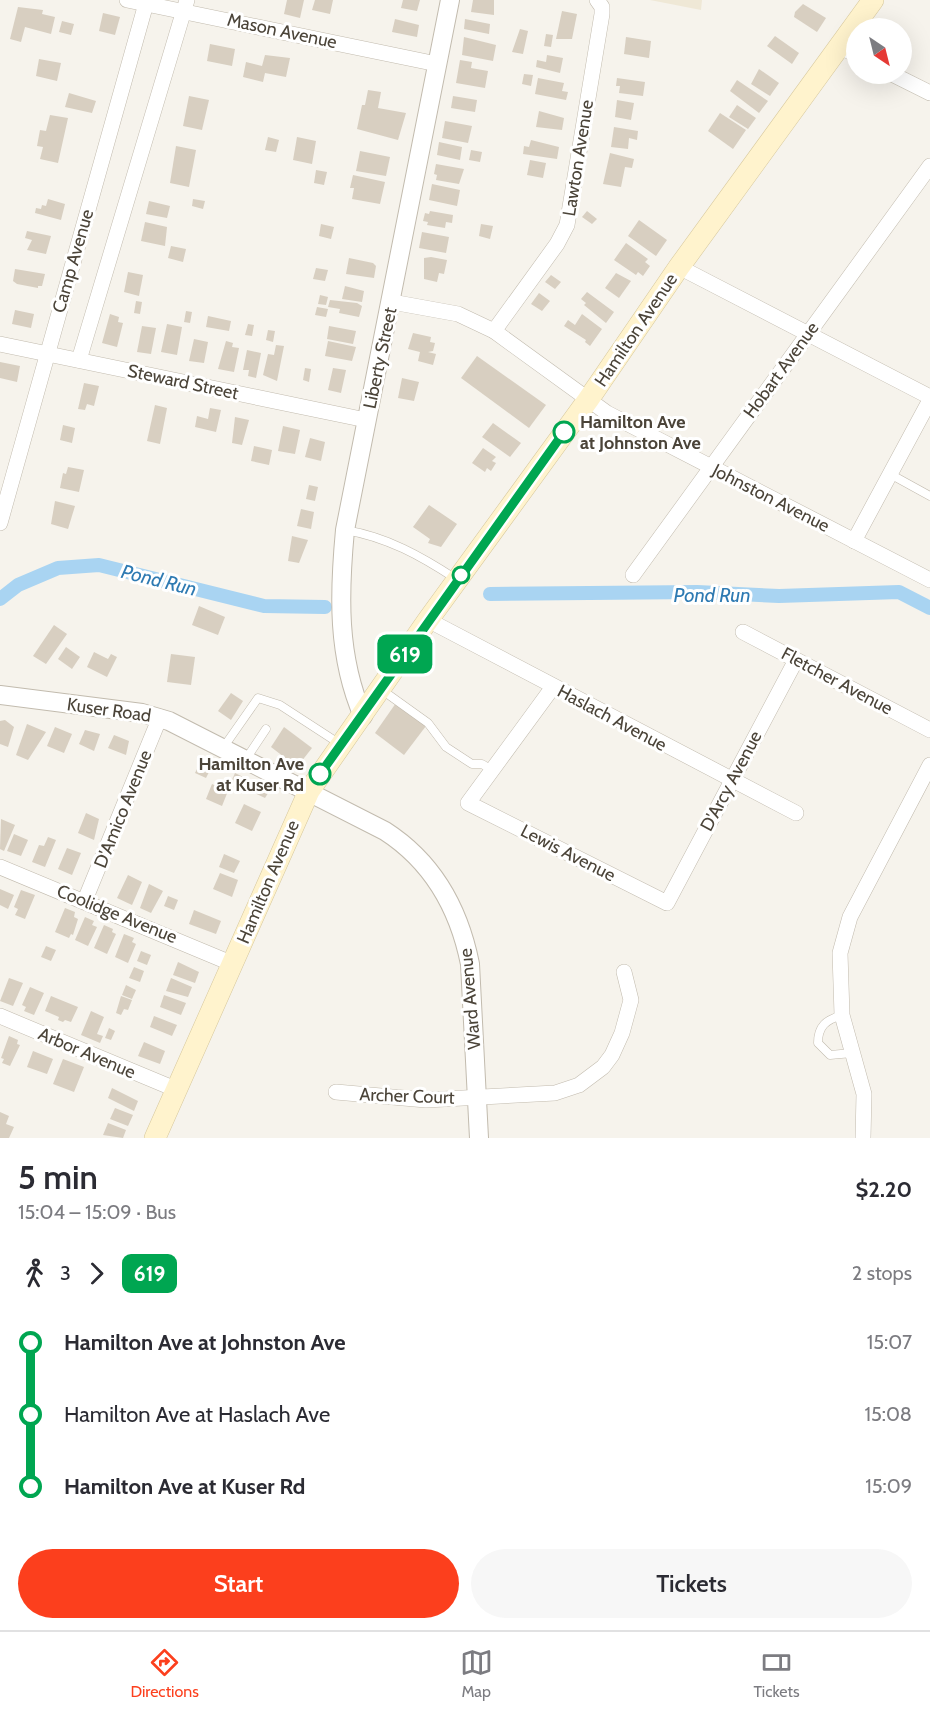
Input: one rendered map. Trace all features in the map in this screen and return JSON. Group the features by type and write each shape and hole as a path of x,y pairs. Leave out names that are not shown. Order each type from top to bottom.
{"main road":[{"name":"Hamilton Avenue","path":"864,18 873,0"},
{"name":"Hamilton Avenue","path":"154,1138 309,791 428,620 588,400 679,267 846,53"}],"street":[{"name":"Mason Avenue","path":"127,0 186,5 437,64"},
{"name":"Liberty Street","path":"363,716 345,666 340,594 345,530 450,0"},
{"name":"Lawton Avenue","path":"494,331 557,244 567,225 602,14 598,0"},
{"name":"Camp Avenue","path":"0,523 146,2"},
{"name":"Camp Avenue","path":"79,360 186,5"},
{"path":"912,84 930,93"},
{"name":"Hobart Avenue","path":"633,574 930,166"},
{"path":"679,267 930,399 854,541"},
{"name":"Johnston Avenue","path":"392,302 458,314 494,331 588,400 711,467 930,580"},
{"name":"Steward Street","path":"0,344 366,420"},
{"name":"Haslach Avenue","path":"428,620 796,813"},
{"name":"Fletcher Avenue","path":"743,632 930,730"},
{"name":"D'Arcy Avenue","path":"667,903 796,660"},
{"path":"492,770 553,687"},
{"name":"Kuser Road","path":"0,695 160,717 309,791"},
{"name":"D'Amico Avenue","path":"85,900 160,717"},
{"path":"863,1138 864,1094 842,1015 840,952 850,917 930,765"},
{"name":"Lewis Avenue","path":"492,770 468,803 667,903"},
{"name":"Ward Avenue","path":"309,791 392,836 418,858 445,892 465,939 470,964 479,1138"},
{"name":"Coolidge Avenue","path":"0,867 85,900 233,964"},
{"name":"Archer Court","path":"336,1092 426,1101 555,1093 579,1085 592,1077 612,1055 622,1033 631,1000 624,972"},
{"name":"Arbor Avenue","path":"0,1016 175,1089"}],"lane":[{"path":"890,474 930,496"},
{"path":"345,530 372,534 426,559 457,580"},
{"path":"381,689 428,723 446,747 472,764 482,764 492,770"},
{"path":"223,748 258,698 280,705 341,745"},
{"path":"246,759 266,729"},
{"path":"842,1015 823,1024 818,1032 818,1043 830,1055 852,1053"}],"shaded area":[{"path":"650,0 702,0 701,10"}],"building":[{"path":"287,0 304,0 300,18 284,14"},
{"path":"315,0 333,0 330,14 312,10"},
{"path":"403,0 420,0 417,11 401,8"},
{"path":"473,0 494,0 494,15 471,12"},
{"path":"803,4 826,18 817,32 794,17 795,12"},
{"path":"18,7 43,10 42,14 55,17 51,34 25,27 21,42 10,39"},
{"path":"562,11 577,14 572,39 556,39"},
{"path":"103,13 120,17 115,35 99,31"},
{"path":"395,19 419,25 417,37 392,32"},
{"path":"465,19 490,24 489,34 464,29"},
{"path":"62,21 74,24 71,35 59,32"},
{"path":"520,29 528,31 523,54 512,52"},
{"path":"546,34 553,35 551,47 544,46"},
{"path":"775,36 799,53 792,64 767,46"},
{"path":"464,37 496,45 493,61 462,55"},
{"path":"626,37 651,41 649,58 624,54"},
{"path":"210,44 235,49 232,66 207,61"},
{"path":"265,55 290,58 286,77 265,73 263,82 243,77 246,62 262,66"},
{"path":"547,55 563,58 560,73 536,67 537,60 546,62"},
{"path":"39,59 61,63 57,81 36,76"},
{"path":"460,60 472,62 471,68 488,71 485,88 456,83"},
{"path":"759,69 779,83 770,96 751,84"},
{"path":"524,74 533,75 531,86 522,84"},
{"path":"538,78 564,83 562,91 568,92 566,100 535,94"},
{"path":"617,78 645,82 643,96 619,93 620,86 616,86"},
{"path":"737,80 768,101 759,113 730,91"},
{"path":"368,90 381,92 378,108 406,113 398,140 357,129"},
{"path":"69,93 96,101 92,113 65,107"},
{"path":"189,96 209,100 202,130 183,126"},
{"path":"453,96 477,100 475,112 451,108"},
{"path":"617,100 634,103 631,120 615,117"},
{"path":"737,105 756,118 748,129 729,117"},
{"path":"539,111 564,118 562,130 536,127"},
{"path":"720,113 746,130 733,149 708,131"},
{"path":"50,115 68,118 58,163 40,159 43,147 37,146 40,130 46,131"},
{"path":"445,121 472,126 468,143 442,138"},
{"path":"614,127 638,131 637,140 629,138 628,149 611,147"},
{"path":"268,137 279,140 276,152 265,150"},
{"path":"297,137 316,141 312,164 293,160"},
{"path":"531,140 559,147 557,159 523,154 524,146 529,147"},
{"path":"439,142 462,147 460,160 437,155"},
{"path":"176,146 196,150 189,187 170,183"},
{"path":"471,150 482,152 480,162 469,160"},
{"path":"360,151 390,157 386,176 356,171"},
{"path":"610,153 634,159 632,168 625,167 621,187 603,184"},
{"path":"530,160 546,163 543,178 527,175"},
{"path":"436,164 464,169 459,184 436,180 437,175 434,174"},
{"path":"316,170 327,172 324,185 314,183"},
{"path":"353,175 385,182 380,204 352,199 354,188 350,188"},
{"path":"432,184 460,190 457,206 429,200"},
{"path":"48,199 65,204 61,220 35,213 36,208 41,209 42,205 46,206"},
{"path":"193,199 205,201 203,209 192,206"},
{"path":"149,201 170,206 167,218 146,214"},
{"path":"430,211 453,215 452,223 446,222 445,228 427,225 428,222 423,221 425,213 429,214"},
{"path":"587,211 597,219 592,224 582,217"},
{"path":"639,220 667,240 656,256 628,236"},
{"path":"145,222 167,227 165,246 141,241"},
{"path":"321,224 334,227 331,239 319,236"},
{"path":"481,224 493,226 490,239 479,236"},
{"path":"27,231 51,236 46,254 27,250 32,240 25,238"},
{"path":"422,232 449,237 446,253 419,248"},
{"path":"626,243 648,259 645,262 650,266 643,276 638,272 636,275 614,260"},
{"path":"171,246 186,249 183,262 168,258"},
{"path":"349,258 373,263 376,266 374,278 346,274"},
{"path":"424,258 447,260 444,274 439,273 437,282 424,279"},
{"path":"316,268 328,270 325,281 313,279"},
{"path":"15,269 45,274 42,286 38,288 17,284 13,281"},
{"path":"128,272 143,275 139,296 124,292"},
{"path":"616,273 631,281 619,298 605,288"},
{"path":"551,275 561,282 555,289 545,282"},
{"path":"345,286 364,291 362,302 342,299"},
{"path":"587,292 614,312 606,323 584,305 586,303 581,299"},
{"path":"539,293 550,301 542,311 531,304"},
{"path":"320,295 328,297 326,305 318,304"},
{"path":"330,300 357,303 362,306 359,317 339,313 340,309 328,307"},
{"path":"136,301 142,302 140,314 134,313"},
{"path":"317,307 328,309 326,317 315,315"},
{"path":"15,310 34,314 31,328 12,324"},
{"path":"186,311 192,312 190,323 184,322"},
{"path":"110,314 119,317 118,322 123,323 117,347 102,343"},
{"path":"582,314 602,329 590,346 585,342 586,340 564,326 568,320 575,325"},
{"path":"208,316 231,321 229,331 206,327"},
{"path":"167,324 182,327 177,355 161,352"},
{"path":"248,324 254,325 252,336 245,335"},
{"path":"142,326 156,328 151,354 137,352"},
{"path":"329,326 356,331 353,344 327,339"},
{"path":"268,330 275,331 273,342 266,340"},
{"path":"413,333 431,337 430,342 435,343 433,351 428,352 436,354 433,365 418,361 420,352 408,349"},
{"path":"194,339 208,342 204,363 189,361"},
{"path":"226,341 233,343 232,347 239,348 234,372 218,369"},
{"path":"328,341 356,347 352,361 325,356"},
{"path":"276,345 284,346 277,381 263,375 268,354 274,355"},
{"path":"247,350 261,353 256,378 248,376 249,370 243,370"},
{"path":"477,356 546,405 529,428 461,378"},
{"path":"0,362 20,366 17,382 0,378"},
{"path":"305,368 311,369 309,382 303,380"},
{"path":"333,368 346,370 341,393 328,390"},
{"path":"402,378 419,382 414,401 398,398"},
{"path":"84,383 99,386 94,406 87,404 85,410 78,409"},
{"path":"155,405 167,408 160,444 147,441"},
{"path":"210,408 221,410 216,432 195,427 197,416 208,419"},
{"path":"235,417 249,420 242,445 232,443"},
{"path":"493,423 521,443 510,457 482,437"},
{"path":"63,425 75,428 72,443 60,440"},
{"path":"283,426 300,430 295,454 278,451"},
{"path":"310,438 325,442 321,461 305,457"},
{"path":"254,446 272,450 269,465 251,461"},
{"path":"483,448 496,457 492,461 496,463 491,471 487,468 485,472 472,463"},
{"path":"68,467 84,470 79,492 60,488 63,473 66,474"},
{"path":"309,485 318,487 315,501 306,499"},
{"path":"55,501 75,506 68,529 51,524"},
{"path":"429,505 457,524 441,547 428,543 430,539 413,527"},
{"path":"301,509 314,512 311,529 297,526"},
{"path":"292,536 308,540 299,563 288,561"},
{"path":"199,606 225,617 218,635 192,625"},
{"path":"54,625 67,634 46,664 33,656"},
{"path":"66,647 80,657 72,669 58,659"},
{"path":"94,652 108,659 111,654 117,657 107,677 87,667"},
{"path":"171,654 195,657 191,685 167,682"},
{"path":"231,693 243,701 231,720 218,711"},
{"path":"396,703 426,726 404,755 375,733"},
{"path":"5,720 14,727 8,747 0,744 0,721"},
{"path":"27,724 46,732 28,760 16,755"},
{"path":"55,727 72,734 64,753 47,746"},
{"path":"284,727 312,748 297,767 271,747"},
{"path":"85,730 100,734 94,751 79,744"},
{"path":"114,735 129,741 126,755 108,748"},
{"path":"201,761 212,766 206,778 195,773"},
{"path":"235,773 270,790 265,798 231,782"},
{"path":"212,784 228,791 222,806 206,799"},
{"path":"244,804 261,812 252,831 235,823"},
{"path":"86,813 99,819 94,840 78,833"},
{"path":"1,819 15,825 4,851 0,849"},
{"path":"14,834 28,840 21,856 7,851"},
{"path":"48,837 56,840 45,867 32,862 39,845 44,846"},
{"path":"67,848 81,853 72,875 58,869"},
{"path":"224,854 240,861 234,873 219,867"},
{"path":"220,873 238,880 232,897 213,889"},
{"path":"128,875 142,882 132,905 117,898"},
{"path":"149,884 163,891 151,913 140,908"},
{"path":"0,889 14,895 8,909 0,905"},
{"path":"21,890 35,895 25,919 15,915 18,909 14,907"},
{"path":"168,896 178,900 174,910 164,906"},
{"path":"65,908 75,912 74,917 78,919 73,935 71,934 69,938 55,932"},
{"path":"194,910 221,921 216,934 189,924"},
{"path":"85,917 94,921 92,925 97,927 88,946 75,940"},
{"path":"104,925 113,929 112,932 116,934 107,954 94,948"},
{"path":"124,934 134,938 132,942 136,944 128,963 115,957"},
{"path":"46,946 56,950 51,961 41,957"},
{"path":"141,951 151,955 147,965 137,961"},
{"path":"178,962 199,972 195,983 173,975"},
{"path":"134,967 144,971 140,982 129,978"},
{"path":"9,978 23,983 13,1006 0,1001"},
{"path":"171,978 192,987 188,997 166,991"},
{"path":"126,985 136,990 132,999 122,995"},
{"path":"30,987 44,993 34,1015 24,1011 26,1007 22,1005"},
{"path":"164,995 186,1003 181,1015 160,1007"},
{"path":"51,996 78,1007 71,1022 58,1020 59,1017 45,1011"},
{"path":"121,996 132,1000 128,1010 124,1009 121,1015 116,1013"},
{"path":"91,1011 104,1017 97,1034 103,1036 100,1043 81,1035"},
{"path":"154,1016 177,1025 172,1036 150,1027"},
{"path":"109,1028 115,1031 111,1040 105,1038"},
{"path":"9,1036 18,1040 17,1044 20,1045 10,1066 2,1063 4,1059 1,1058"},
{"path":"144,1042 165,1051 160,1064 138,1056"},
{"path":"33,1051 53,1059 47,1074 27,1067"},
{"path":"63,1059 84,1067 74,1092 53,1084"},
{"path":"112,1088 138,1101 134,1111 108,1098"},
{"path":"115,1108 133,1115 128,1126 110,1119"},
{"path":"0,1112 9,1116 6,1124 14,1127 9,1138 0,1138"},
{"path":"108,1123 126,1130 123,1138 103,1135"}],"waterway":[{"name":"Pond Run","path":"0,599 18,585 58,568 99,565 264,606 325,607"},
{"name":"Pond Run","path":"490,594 697,592 779,596 899,592 930,608"}],"bus line":[{"name":"619","path":"320,774 564,432"}],"place":[{"name":"Hamilton Ave at Johnston Ave","path":"564,432"},
{"name":"Hamilton Ave at Kuser Rd","path":"320,774"}]}
